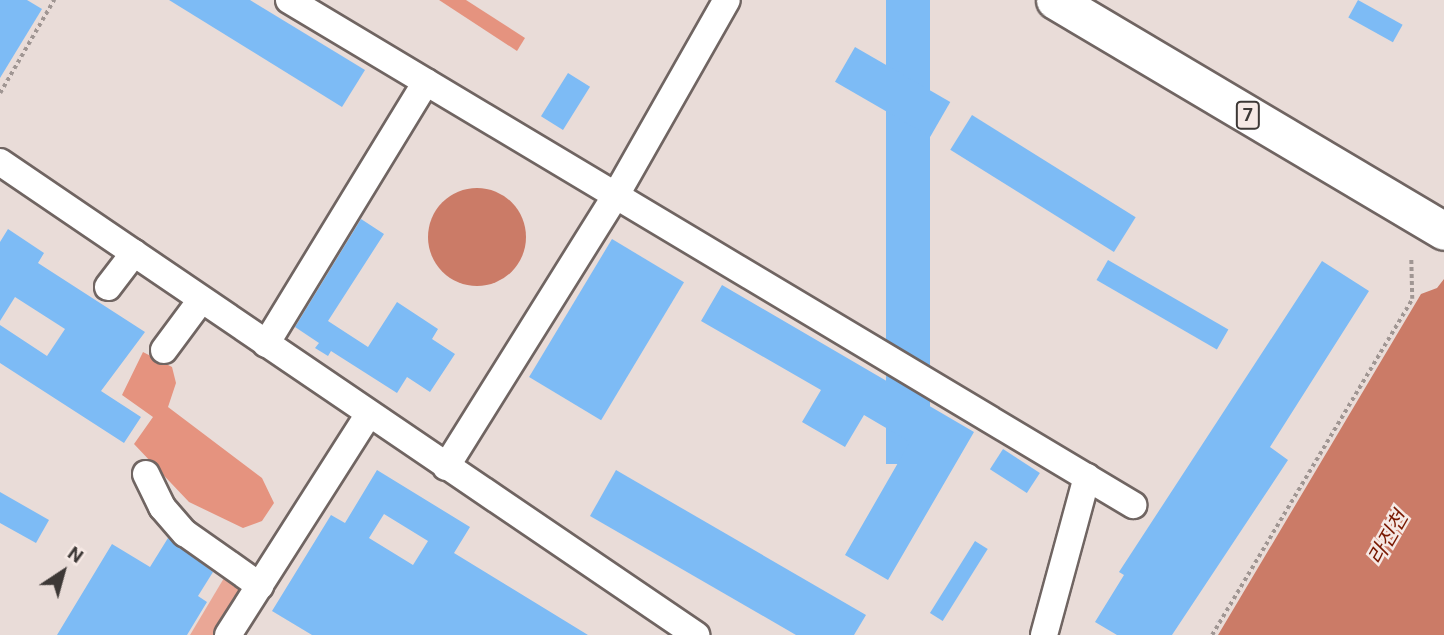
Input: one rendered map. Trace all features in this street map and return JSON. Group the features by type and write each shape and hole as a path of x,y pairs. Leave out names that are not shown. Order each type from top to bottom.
{"highway":[{"name":"7","path":"1055,0 1443,230"}],"lane":[{"path":"289,0 1133,505"},
{"path":"446,467 616,195 727,0"},
{"path":"266,344 426,82"},
{"path":"0,162 446,467 659,625 696,635"},
{"path":"108,287 134,253"},
{"path":"164,350 201,300"},
{"path":"228,635 369,415"},
{"path":"146,474 162,507 184,533 260,586"},
{"path":"1044,635 1087,477"}],"path":[{"path":"0,93 54,0"},
{"path":"1212,635 1412,299 1411,259"}],"shaded area":[{"path":"439,0 466,0 525,38 517,51"},
{"path":"143,352 172,367 176,383 168,407 262,478 274,503 262,521 243,528 189,502 134,444 153,417 122,395"},
{"path":"227,573 244,588 217,635 190,635"}],"water":[{"path":"477,188 496,192 511,203 522,218 526,237 522,256 511,271 496,282 477,286 458,282 443,271 432,256 428,237 432,218 443,203 458,192"},
{"name":"라진천","path":"1444,279 1444,635 1218,635 1421,294 1437,288"}],"building":[{"path":"0,0 27,0 42,9 0,78"},
{"path":"169,0 250,0 365,70 342,107"},
{"path":"886,0 930,0 930,464 886,464"},
{"path":"1358,0 1403,25 1393,42 1348,17"},
{"path":"855,47 950,102 930,137 835,82"},
{"path":"568,73 590,87 563,130 541,116"},
{"path":"972,115 1136,217 1114,252 950,150"},
{"path":"361,219 384,234 328,321 368,347 397,302 438,329 432,339 455,354 430,392 407,377 397,393 331,351 328,356 315,348 319,343 295,327"},
{"path":"8,229 44,253 38,263 145,332 101,391 141,417 124,443 0,363 0,325 47,356 65,329 15,297 0,321 0,242"},
{"path":"612,239 684,282 601,420 529,377"},
{"path":"1108,260 1228,330 1217,349 1096,280"},
{"path":"1322,261 1369,291 1270,447 1288,460 1172,635 1117,635 1095,622 1124,575 1119,572"},
{"path":"722,285 974,432 888,580 845,555 910,442 864,415 845,447 802,422 821,390 701,321"},
{"path":"1003,449 1040,473 1027,493 990,469"},
{"path":"377,470 470,527 454,553 588,635 312,635 272,611 331,515 345,523","holes":["384,514 428,541 413,565 369,538"]},
{"path":"616,470 866,615 854,635 796,635 590,516"},
{"path":"0,492 49,520 36,543 0,523"},
{"path":"168,538 213,572 198,596 207,602 187,635 57,635 112,544 150,567"},
{"path":"975,541 988,549 943,621 930,613"}]}
